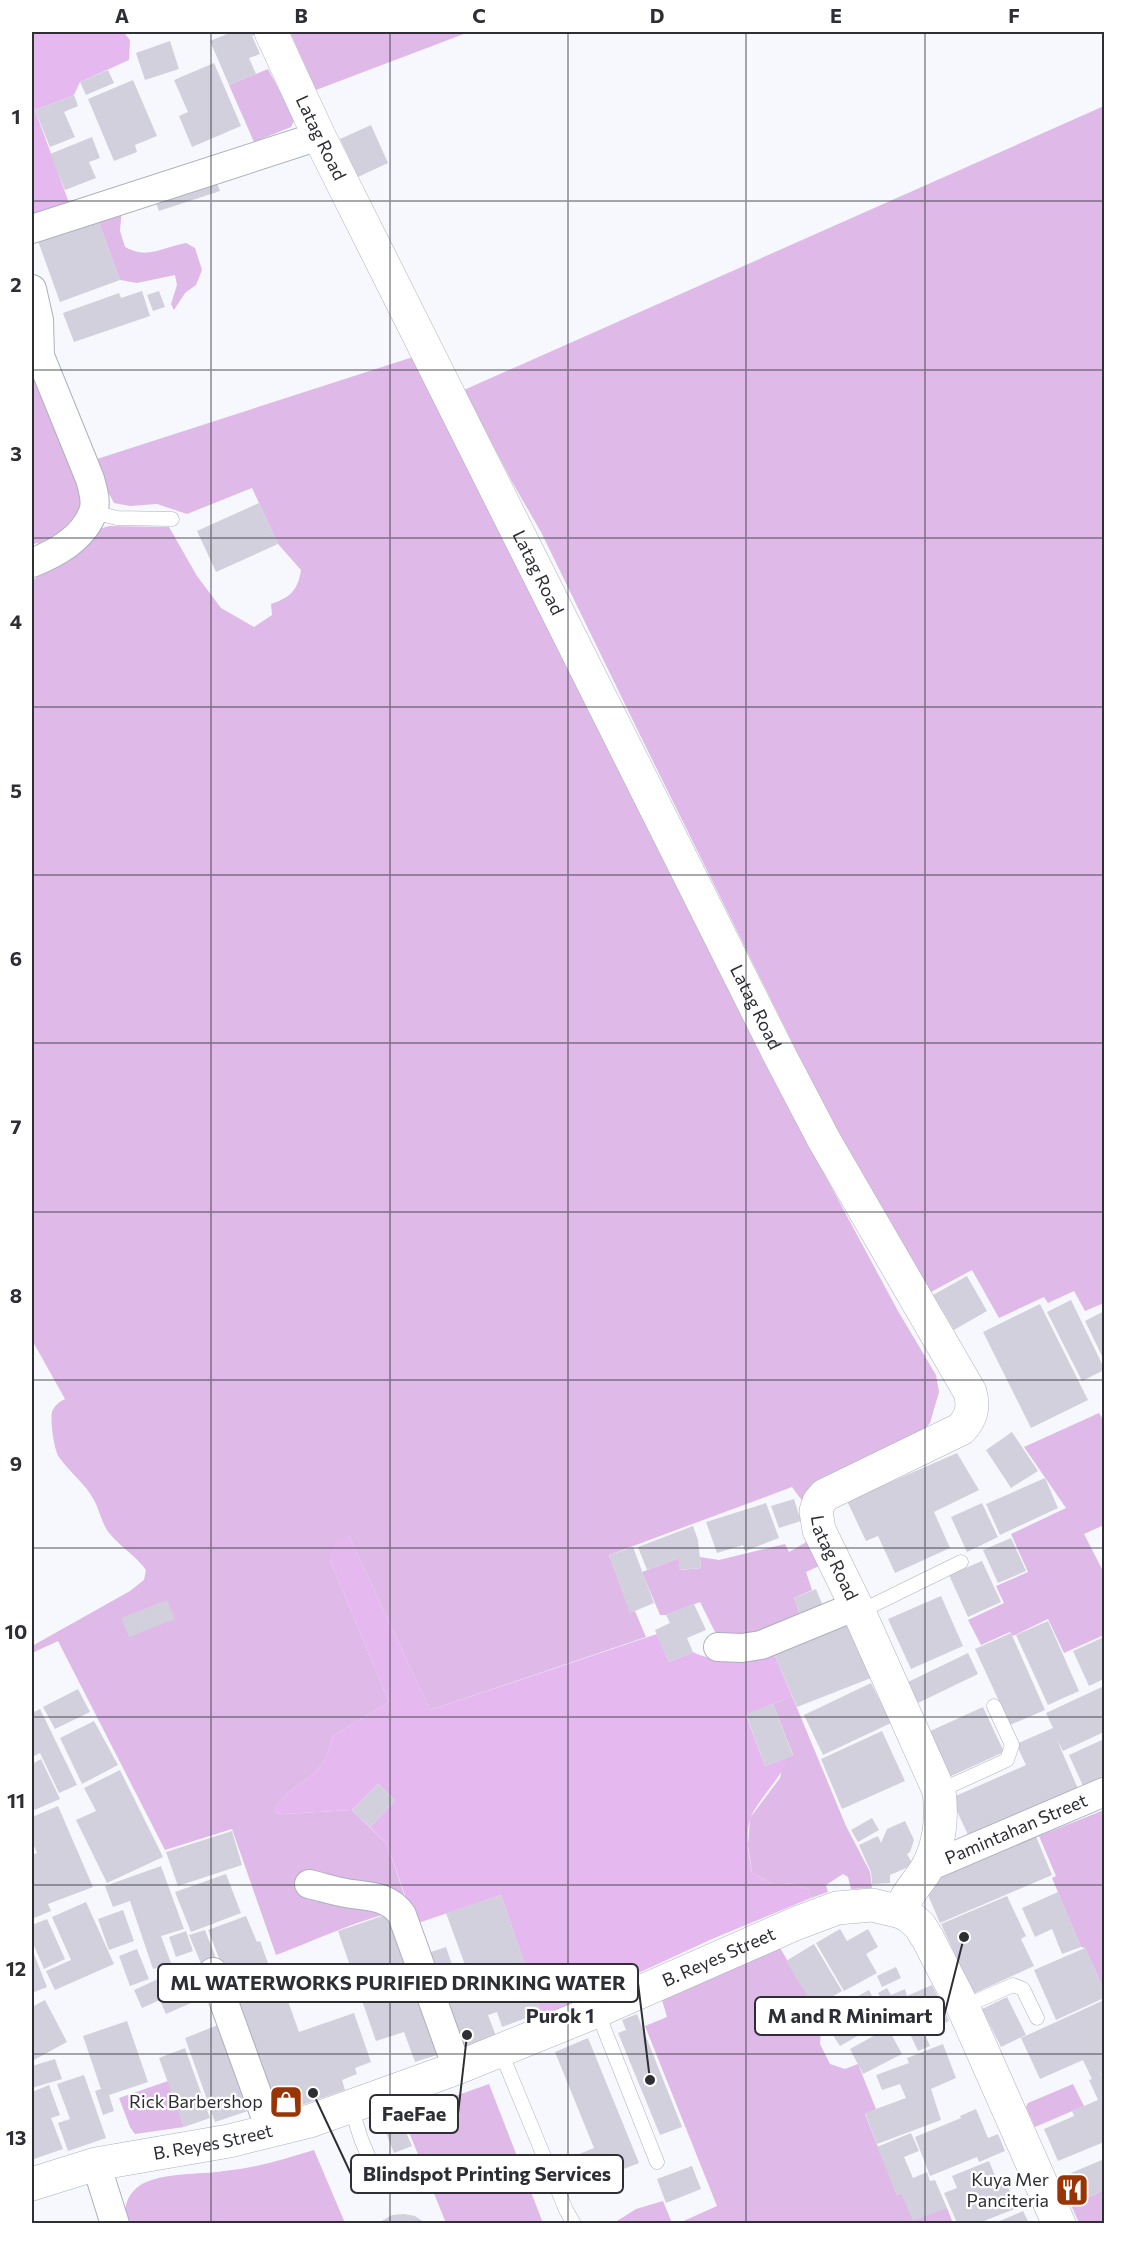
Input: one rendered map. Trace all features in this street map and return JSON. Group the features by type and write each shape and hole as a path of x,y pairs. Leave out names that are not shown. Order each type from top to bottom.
{"street":[{"name":"Latag Road","path":"271,32 319,136 797,1090 970,1392 972,1411 968,1421 961,1429 825,1495 816,1511 819,1530 939,1791 942,1811 940,1832 926,1868 905,1899 901,1912"},
{"path":"32,229 319,136"},
{"path":"32,290 39,320 35,340 90,480 95,500 93,512 84,527 63,548 32,563"},
{"path":"718,1647 742,1648 761,1645 857,1609"},
{"name":"Pamintahan Street","path":"926,1868 1104,1792"},
{"path":"309,1884 331,1890 373,1896 396,1906 402,1916 456,2067"},
{"name":"B. Reyes Street","path":"32,2184 96,2164 271,2132 351,2108 597,2011 797,1923 837,1908 872,1905 901,1912 920,1926 963,2007 1059,2223"},
{"path":"213,1972 271,2132"},
{"path":"96,2164 115,2223"}],"lane":[{"path":"93,512 117,518 172,519"},
{"path":"857,1609 961,1562"},
{"path":"939,1791 1007,1760 1011,1745 994,1706"},
{"path":"963,2007 1013,1985 1023,1989 1037,2018"},
{"path":"597,2011 657,2162"},
{"path":"500,2050 566,2210 574,2223"},
{"path":"351,2108 380,2184"}],"shaded area":[{"path":"32,32 123,32 130,40 129,60 80,82 74,95 35,110 69,203 32,216"},
{"path":"290,32 469,32 316,90"},
{"path":"268,69 295,119 291,127 254,142 229,85"},
{"path":"1104,106 1104,1303 1085,1311 1074,1291 1048,1303 1044,1297 999,1318 972,1270 931,1292 807,1077 790,1038 541,532 464,390"},
{"path":"122,207 120,231 125,247 133,251 148,253 186,243 195,248 202,270 196,285 185,293 174,310 171,304 177,285 175,275 137,283 120,280 98,220"},
{"path":"413,357 820,1166 898,1311 936,1375 939,1392 930,1423 921,1433 806,1506 792,1487 609,1555 630,1612 635,1611 646,1637 430,1710 349,1536 330,1560 389,1702 333,1736 320,1766 283,1797 275,1809 276,1813 282,1814 352,1810 387,1844 409,1909 358,1923 276,1955 232,1829 165,1850 58,1641 32,1653 32,1646 130,1591 144,1580 146,1570 107,1530 90,1494 57,1453 52,1412 57,1404 65,1399 32,1340 32,581 99,529 109,526 169,527 197,576 221,608 254,627 272,615 271,604 292,593 298,583 301,570 278,544 252,488 187,514 157,504 130,506 114,503 97,459"},
{"path":"32,375 78,469 83,488 81,507 69,523 57,534 40,543 32,544"},
{"path":"1099,1413 1104,1421 1104,1525 1084,1534 1104,1573 1104,1635 1064,1653 1048,1619 1013,1636 1010,1632 981,1645 968,1620 1004,1603 996,1586 1028,1572 1011,1534 1066,1508 1024,1447"},
{"path":"349,1536 430,1710 657,1634 669,1662 693,1652 722,1659 773,1651 792,1696 746,1715 765,1766 784,1759 786,1764 750,1820 748,1840 752,1873 777,1886 789,1883 808,1889 811,1898 712,1939 543,2017 501,1895 415,1924 387,1844 370,1827 395,1801 378,1784 352,1810 282,1814 276,1813 275,1809 283,1797 320,1766 333,1736 389,1702 330,1560 335,1542"},
{"path":"808,1541 821,1565 806,1572 812,1590 794,1598 802,1620 774,1634 723,1637 715,1632 700,1602 666,1615 660,1615 642,1572 679,1558 680,1570 701,1568 700,1557 719,1560 785,1544 789,1552"},
{"path":"792,1696 846,1826 870,1872 872,1888 851,1889 848,1877 843,1874 826,1885 828,1892 811,1898 808,1889 789,1883 777,1886 752,1873 748,1845 750,1818 780,1778 784,1759 793,1755 773,1704"},
{"path":"1104,1810 1104,1990 1085,1948 1081,1947 1052,1878 1056,1876 1039,1836"},
{"path":"779,1946 818,2013 821,2030 820,2044 830,2064 845,2069 858,2064 876,2109 865,2114 897,2195 901,2193 947,2208 953,2223 679,2223 717,2206 645,2026 667,2017 662,2000"},
{"path":"168,2081 184,2127 135,2134 119,2098"},
{"path":"489,2084 543,2223 446,2223 402,2115"},
{"path":"1073,2084 1084,2106 1035,2127 1026,2107 1028,2103"},
{"path":"314,2150 345,2223 125,2223 126,2206 132,2192 151,2180 247,2168"},
{"path":"1104,2190 1104,2223 1079,2223 1071,2205"},
{"path":"663,2201 672,2223 614,2223 636,2209"}],"building":[{"path":"232,32 254,32 255,35 252,36 260,54 249,58 256,74 229,85 210,41"},
{"path":"170,41 179,69 145,80 136,53"},
{"path":"214,63 241,126 192,147 179,116 188,112 174,80"},
{"path":"108,70 114,83 86,95 80,82"},
{"path":"133,80 157,136 135,145 137,152 114,161 88,99"},
{"path":"74,95 78,106 64,112 75,137 50,147 35,110"},
{"path":"371,125 388,163 358,177 340,139"},
{"path":"92,137 100,158 89,162 96,178 65,190 50,154"},
{"path":"215,178 220,191 159,211 154,198"},
{"path":"98,220 120,280 60,302 38,241"},
{"path":"142,291 150,316 74,342 63,313 119,293 121,298"},
{"path":"159,291 165,307 153,311 147,295"},
{"path":"259,503 278,544 216,572 197,531"},
{"path":"967,1276 987,1311 954,1330 933,1295"},
{"path":"1071,1300 1104,1368 1082,1381 1047,1312"},
{"path":"1040,1304 1088,1400 1031,1428 983,1332"},
{"path":"1104,1311 1104,1360 1085,1321"},
{"path":"1012,1432 1038,1471 1011,1488 986,1450"},
{"path":"957,1453 979,1490 934,1512 950,1548 895,1573 878,1536 866,1541 847,1501"},
{"path":"1045,1478 1058,1508 1000,1535 986,1504"},
{"path":"794,1499 801,1521 779,1528 771,1506"},
{"path":"766,1503 779,1538 745,1551 743,1545 717,1553 706,1522"},
{"path":"982,1503 998,1537 967,1552 951,1517"},
{"path":"693,1526 698,1540 701,1568 679,1570 679,1558 647,1570 638,1547"},
{"path":"1011,1538 1026,1571 998,1583 983,1550"},
{"path":"633,1547 654,1603 630,1613 609,1555"},
{"path":"982,1561 1001,1602 968,1617 949,1575"},
{"path":"816,1589 825,1611 802,1620 794,1598"},
{"path":"941,1596 963,1646 911,1669 888,1619"},
{"path":"167,1600 175,1619 129,1637 121,1618"},
{"path":"694,1604 706,1630 687,1638 693,1652 669,1662 655,1630 670,1623 666,1615"},
{"path":"1048,1621 1079,1691 1048,1705 1016,1635"},
{"path":"847,1623 871,1678 797,1707 773,1651"},
{"path":"1011,1633 1045,1710 1010,1725 975,1649"},
{"path":"1104,1637 1104,1679 1089,1686 1073,1651"},
{"path":"968,1653 978,1674 918,1703 908,1682"},
{"path":"871,1683 891,1723 823,1755 804,1715"},
{"path":"1104,1686 1104,1732 1063,1751 1057,1740 1079,1791 969,1837 951,1798 1026,1765 1016,1744 1053,1728 1046,1713"},
{"path":"78,1689 90,1712 55,1729 43,1707"},
{"path":"773,1704 793,1756 765,1766 746,1714"},
{"path":"983,1707 1004,1752 949,1777 928,1732"},
{"path":"40,1709 77,1785 59,1793 40,1753 32,1757 32,1713"},
{"path":"94,1721 118,1765 82,1784 60,1738"},
{"path":"882,1731 905,1781 842,1809 821,1759"},
{"path":"1104,1739 1104,1777 1083,1786 1069,1755"},
{"path":"41,1759 60,1799 32,1811 32,1764"},
{"path":"120,1770 163,1857 107,1883 76,1820 96,1811 84,1788"},
{"path":"378,1784 395,1801 370,1827 352,1810"},
{"path":"58,1806 93,1887 48,1904 51,1911 34,1918 32,1913 32,1855 37,1853 32,1841 32,1817"},
{"path":"872,1818 879,1830 858,1842 851,1830"},
{"path":"905,1821 914,1840 907,1854 913,1865 890,1875 890,1883 872,1884 871,1872 859,1845 878,1836 881,1843 887,1829"},
{"path":"232,1831 242,1865 178,1886 166,1852"},
{"path":"1035,1834 1052,1875 940,1923 928,1895 935,1877"},
{"path":"161,1866 184,1929 161,1936 171,1963 153,1969 130,1901 113,1907 105,1886"},
{"path":"226,1874 241,1913 191,1932 175,1892"},
{"path":"1058,1892 1081,1947 1062,1954 1052,1929 1035,1937 1022,1908"},
{"path":"501,1895 542,2012 502,2027 497,2012 488,2015 496,2036 461,2048 442,1993 485,1978 483,1971 469,1976 446,1913"},
{"path":"1007,1896 1026,1936 1021,1939 1034,1966 973,1994 941,1924"},
{"path":"86,1902 114,1964 55,1990 46,1971 71,1960 52,1917"},
{"path":"123,1910 134,1941 109,1950 98,1919"},
{"path":"394,1912 443,2053 415,2062 404,2032 376,2041 338,1931"},
{"path":"246,1916 257,1942 260,1941 268,1963 227,1979 208,1930"},
{"path":"47,1919 65,1959 44,1969 32,1941 32,1925"},
{"path":"840,1929 847,1941 868,1929 878,1947 866,1954 877,1973 844,1991 816,1943"},
{"path":"205,1930 217,1961 202,1966 189,1935"},
{"path":"186,1931 193,1951 176,1957 169,1937"},
{"path":"814,1944 842,1991 814,2007 786,1961"},
{"path":"446,1947 457,1979 439,1985 428,1953"},
{"path":"1085,1948 1104,1990 1104,1998 1056,2020 1034,1970"},
{"path":"32,1949 47,1987 32,1993"},
{"path":"137,1949 149,1979 130,1986 119,1956"},
{"path":"193,1963 207,1996 166,2014 160,2000 142,2008 134,1990"},
{"path":"275,1965 299,2032 354,2013 371,2062 355,2068 357,2074 342,2080 345,2090 273,2115 227,1982"},
{"path":"896,1967 901,1978 882,1987 877,1976"},
{"path":"932,1985 949,2021 924,2032 930,2046 918,2051 902,2017 891,2019 878,1993 887,1988 891,1995 905,1989 907,1996"},
{"path":"869,1990 885,2021 868,2030 851,2000"},
{"path":"1007,1997 1026,2035 1001,2047 982,2009"},
{"path":"45,2000 67,2042 32,2061 32,2007"},
{"path":"847,2000 866,2031 840,2046 829,2029 833,2027 825,2013"},
{"path":"1104,2000 1104,2073 1099,2075 1104,2074 1104,2142 1058,2161 1044,2129 1074,2116 1072,2111 1098,2100 1089,2080 1092,2079 1083,2060 1040,2079 1021,2038"},
{"path":"637,2014 682,2127 660,2135 618,2033 626,2030 622,2020"},
{"path":"127,2021 148,2082 109,2095 114,2111 103,2115 95,2091 101,2089 83,2036"},
{"path":"218,2025 248,2111 215,2122 185,2038"},
{"path":"888,2028 902,2054 863,2074 850,2049"},
{"path":"588,2038 639,2163 570,2190 559,2162 594,2148 555,2052"},
{"path":"943,2044 956,2078 931,2089 941,2120 877,2144 865,2113 906,2098 900,2084 882,2090 876,2075 909,2063 907,2058"},
{"path":"185,2048 210,2118 184,2127 159,2058"},
{"path":"55,2059 62,2079 32,2088 32,2066"},
{"path":"84,2075 106,2138 68,2151 58,2123 70,2119 57,2084"},
{"path":"49,2085 60,2115 51,2118 63,2149 34,2159 32,2154 32,2092"},
{"path":"976,2109 988,2138 998,2134 1005,2151 979,2162 977,2157 930,2176 915,2137 961,2118 960,2116"},
{"path":"401,2121 412,2146 394,2153 384,2128"},
{"path":"911,2133 919,2151 904,2157 913,2178 927,2172 930,2181 935,2180 947,2208 913,2221 901,2193 897,2195 877,2147"},
{"path":"1102,2160 1104,2190 1071,2205 1059,2178"},
{"path":"989,2161 999,2186 1006,2183 1017,2208 979,2223 957,2223 944,2193 957,2188 952,2176"},
{"path":"692,2166 701,2189 666,2203 657,2179"},
{"path":"1023,2211 1029,2223 995,2223"},
{"path":"392,2215 415,2216 425,2223 378,2223"}],"place":[{"name":"M and R Minimart","path":"964,1937"},
{"name":"FaeFae","path":"467,2035"},
{"name":"ML WATERWORKS PURIFIED DRINKING WATER","path":"650,2080"},
{"name":"Blindspot Printing Services","path":"313,2093"},
{"name":"Rick Barbershop","path":"286,2102"},
{"name":"Kuya Mer Panciteria","path":"1072,2190"}],"district":[{"name":"Purok 1","path":"560,2016"}]}
